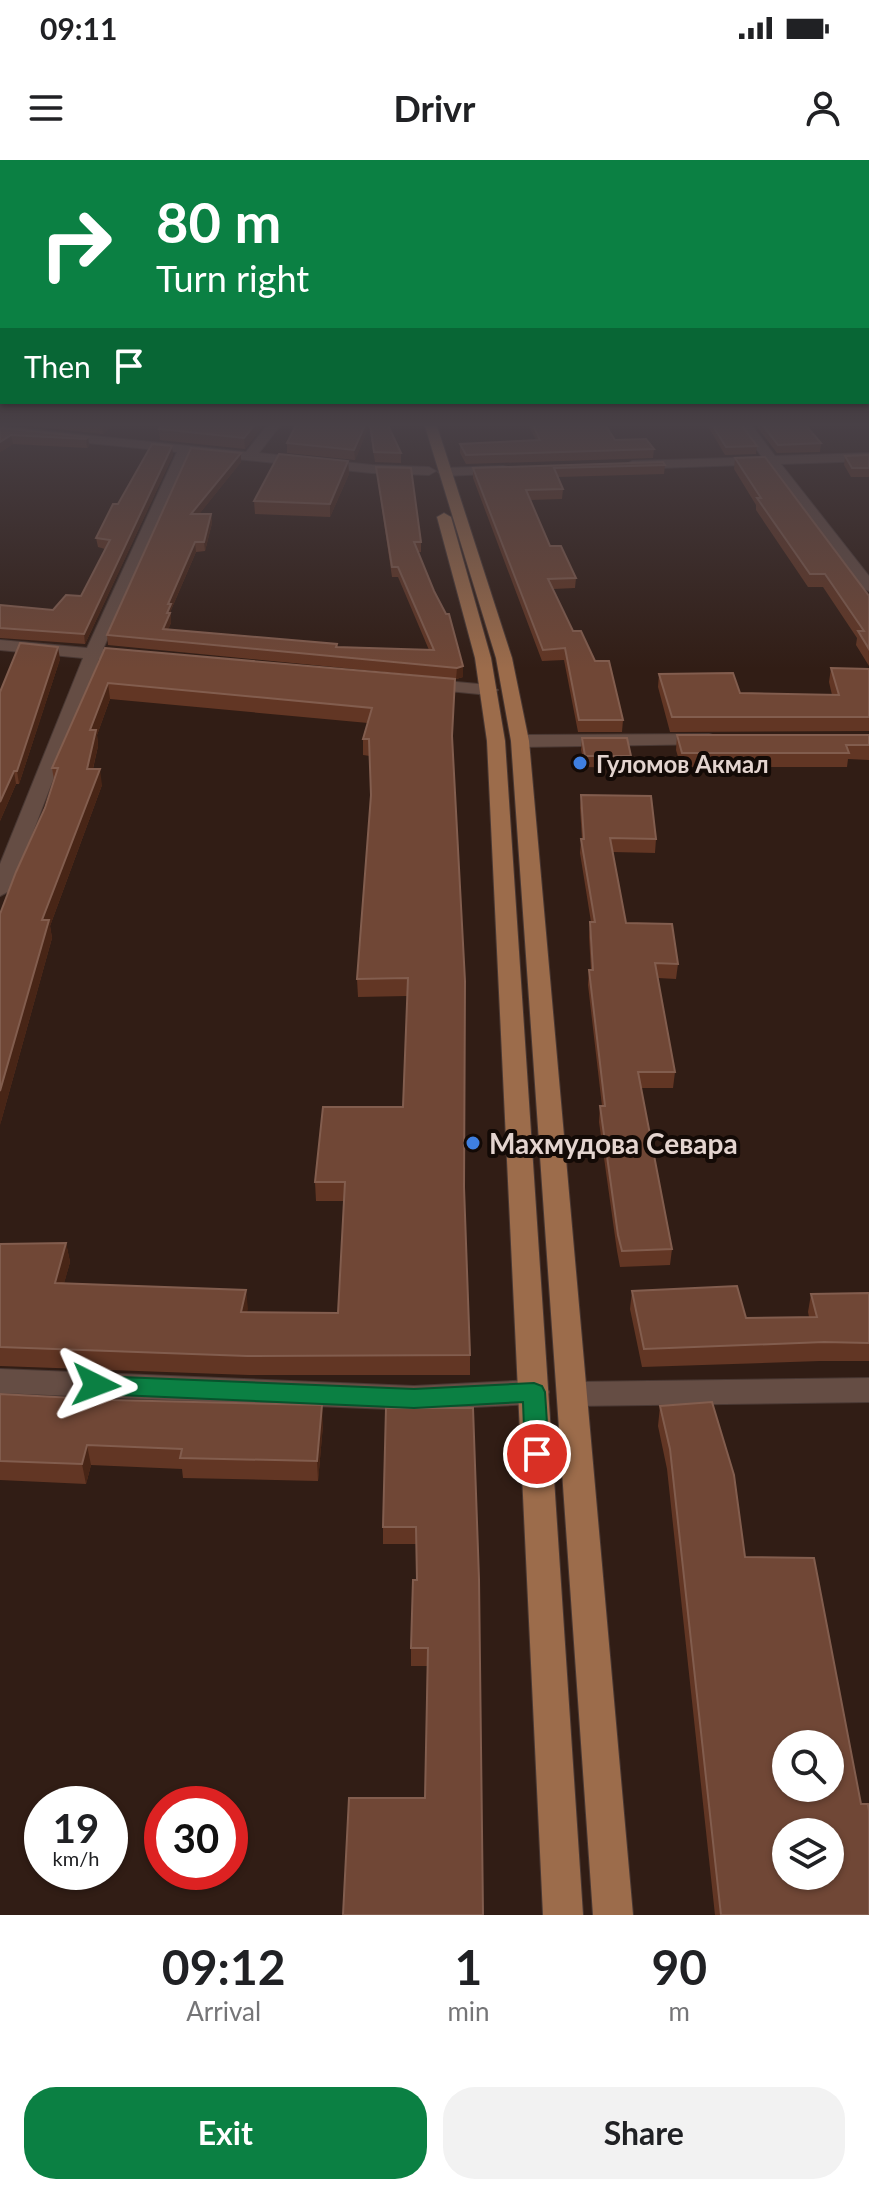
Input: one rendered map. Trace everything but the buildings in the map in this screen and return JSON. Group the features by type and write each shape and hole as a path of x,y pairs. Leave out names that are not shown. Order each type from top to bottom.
{"main road":[{"path":"443,505 489,690 496,741 563,1915"},
{"path":"449,505 504,658 520,741 613,1915"}],"street":[{"path":"0,890 93,654 160,505"},
{"path":"807,505 869,586"},
{"path":"0,645 157,659"},
{"path":"410,683 489,690"},
{"path":"520,741 726,739"},
{"path":"0,1381 414,1398 534,1392"},
{"path":"572,1394 869,1390"}],"place":[{"name":"Гуломов Акмал","path":"580,763"},
{"name":"Махмудова Севара","path":"473,1143"}],"route":[{"path":"96,1385 414,1398 534,1392 537,1454"}]}
